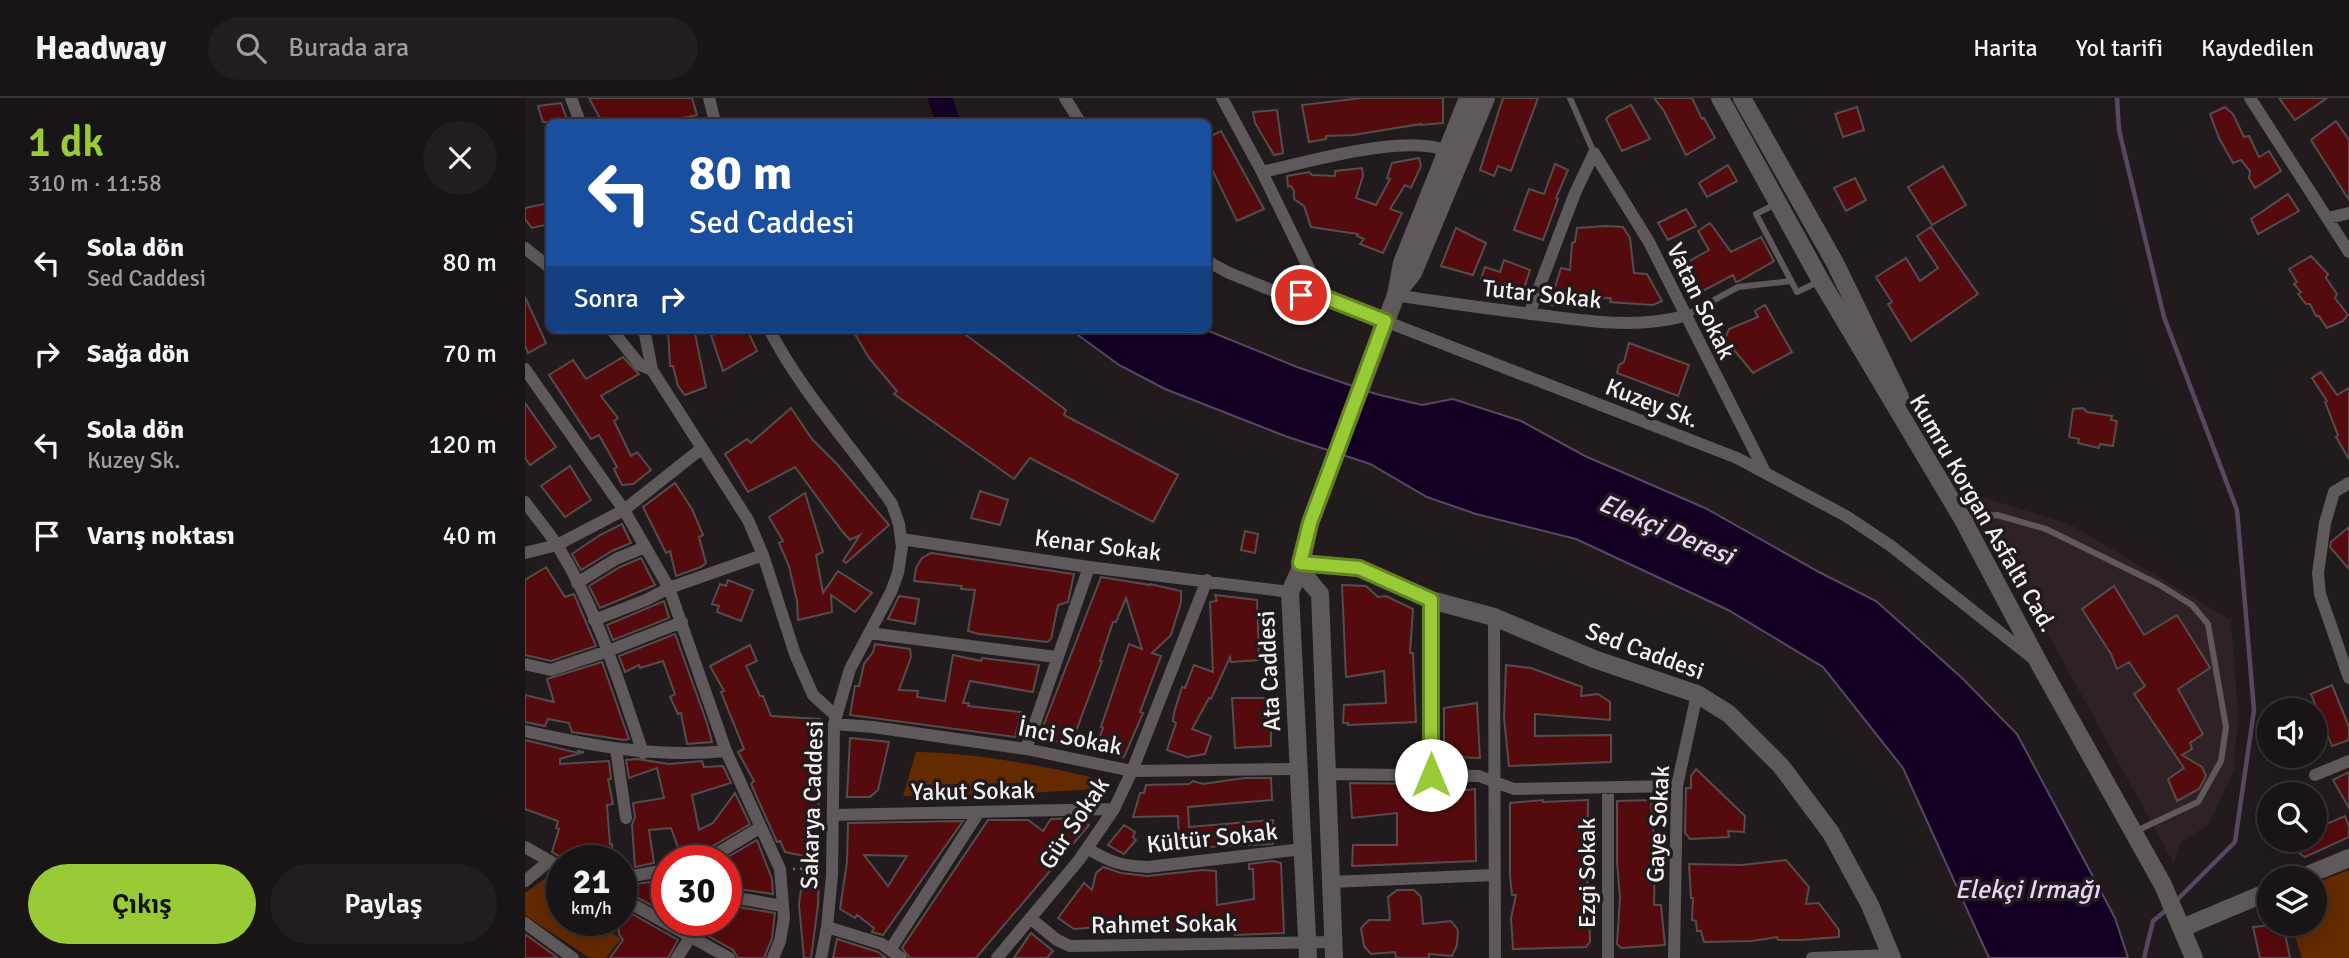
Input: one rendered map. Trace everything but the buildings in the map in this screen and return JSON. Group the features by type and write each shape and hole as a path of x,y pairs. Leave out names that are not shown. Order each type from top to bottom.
{"main road":[{"path":"1455,153 1468,98"},
{"path":"1396,295 1413,273 1426,225 1455,153 1486,98"},
{"name":"Kumru Korgan Asfaltı Cad.","path":"1720,98 1821,281 1962,518 2163,885 2194,958"},
{"path":"1750,103 1835,263 1898,391 1912,430"},
{"path":"1396,295 1402,263 1426,225"},
{"name":"Ata Caddesi","path":"1308,951 1290,592 1300,566 1310,523 1396,295"},
{"path":"1300,566 1320,594 1334,950"},
{"name":"Sed Caddesi","path":"1300,566 1359,568 1431,600 1494,617 1594,659 1697,694 1729,715 1781,766 1831,833 1870,905 1892,956"},
{"path":"2327,867 2349,858"},
{"path":"2180,923 2257,896"}],"street":[{"path":"571,98 579,119"},
{"path":"709,98 714,119"},
{"path":"1065,98 1078,119"},
{"path":"1222,98 1324,297"},
{"path":"2249,98 2349,252"},
{"path":"1262,172 1403,144 1429,145 1455,153"},
{"path":"1529,314 1575,193 1594,153"},
{"name":"Vatan Sokak","path":"1594,153 1649,242 1765,472"},
{"path":"2328,218 2349,214"},
{"path":"525,248 546,265"},
{"name":"Kuzey Sk.","path":"1211,263 1279,293 1324,297 1382,328 1737,458 1846,516 1891,546 2040,664"},
{"name":"Tutar Sokak","path":"1396,295 1483,309 1604,323 1660,323 1684,316"},
{"path":"614,333 641,365 652,370"},
{"path":"645,333 652,370 748,520 813,695 834,720"},
{"name":"Sakarya Caddesi","path":"771,333 815,403 892,504 901,539 898,573 850,669 834,720 832,868 827,927 821,958"},
{"path":"525,369 624,510 669,588 726,751 780,869 783,906 780,941 773,958"},
{"path":"525,553 557,545 624,510 701,449"},
{"path":"2349,483 2335,492 2325,523 2318,573 2320,594 2345,653 2349,678"},
{"path":"525,502 557,545 577,583 608,651 643,753"},
{"name":"Kenar Sokak","path":"901,539 1089,567 1290,592"},
{"path":"577,583 616,559 645,547"},
{"path":"594,620 669,588 763,555"},
{"path":"1026,749 1089,567"},
{"name":"Gür Sokak","path":"997,958 1087,848 1114,809 1132,771 1207,580"},
{"path":"1431,600 1431,775"},
{"path":"1494,617 1495,958"},
{"path":"525,664 551,670 682,622"},
{"path":"869,633 1056,657"},
{"name":"Gaye Sokak","path":"1674,958 1677,786 1697,694"},
{"name":"İnci Sokak","path":"834,720 1026,749 1132,771 1299,769"},
{"path":"525,732 643,753 702,754 726,751"},
{"path":"616,749 626,818"},
{"path":"2315,775 2349,761"},
{"path":"1327,774 1479,776 1514,789 1677,786"},
{"name":"Ezgi Sokak","path":"1608,788 1608,958"},
{"name":"Yakut Sokak","path":"833,815 1114,809"},
{"path":"827,927 883,944 896,954 979,812"},
{"path":"731,845 761,827"},
{"path":"525,847 546,861"},
{"name":"Kültür Sokak","path":"1087,848 1108,861 1148,867 1303,849"},
{"path":"525,881 546,864"},
{"path":"1331,882 1494,875"},
{"path":"742,899 783,906"},
{"name":"Rahmet Sokak","path":"1030,918 1068,952 1181,944 1334,950"},
{"path":"525,923 573,958"},
{"path":"677,958 691,936 729,958"},
{"path":"1181,944 1182,958"},
{"path":"1812,958 1892,956"}],"lane":[{"path":"1570,98 1594,153"},
{"path":"1777,203 1756,214 1797,292 1821,281"},
{"path":"1684,316 1738,287 1791,281"},
{"path":"1962,518 1997,515 2046,529 2158,584 2192,606 2208,624 2226,727 2221,761 2198,802 2134,832"}],"path":[{"path":"780,869 832,868"}],"shaded area":[{"path":"1971,493 2071,525 2231,620 2238,712 2234,770 2209,824 2180,843 2174,864"},
{"path":"916,752 985,757 1031,765 1099,779 1103,785 1096,789 1011,794 903,796"},
{"path":"2349,870 2349,958 2302,958 2295,936 2327,936 2327,878"},
{"path":"546,878 546,929 525,915 525,893"},
{"path":"557,936 616,936 621,939 606,958 590,958"}],"water":[{"name":"Elekçi Irmağı","path":"1211,332 1297,367 1376,394 1422,405 1453,399 1521,421 1585,456 1705,508 1876,601 1961,677 2017,734 2115,918 2128,958 1989,958 1903,768 1823,667 1728,610 1576,539 1476,514 1427,497 1370,464 1285,436 1165,389 1119,365 1075,333"}],"waterway":[{"name":"Elekçi Deresi","path":"940,98 947,119"},
{"path":"2117,98 2119,130 2164,317 2237,510 2254,710 2235,842 2175,902"},
{"path":"2144,958 2153,921 2169,908"}],"route":[{"path":"1301,295 1324,297 1385,321 1310,523 1300,563 1359,568 1431,600 1431,775"}]}
